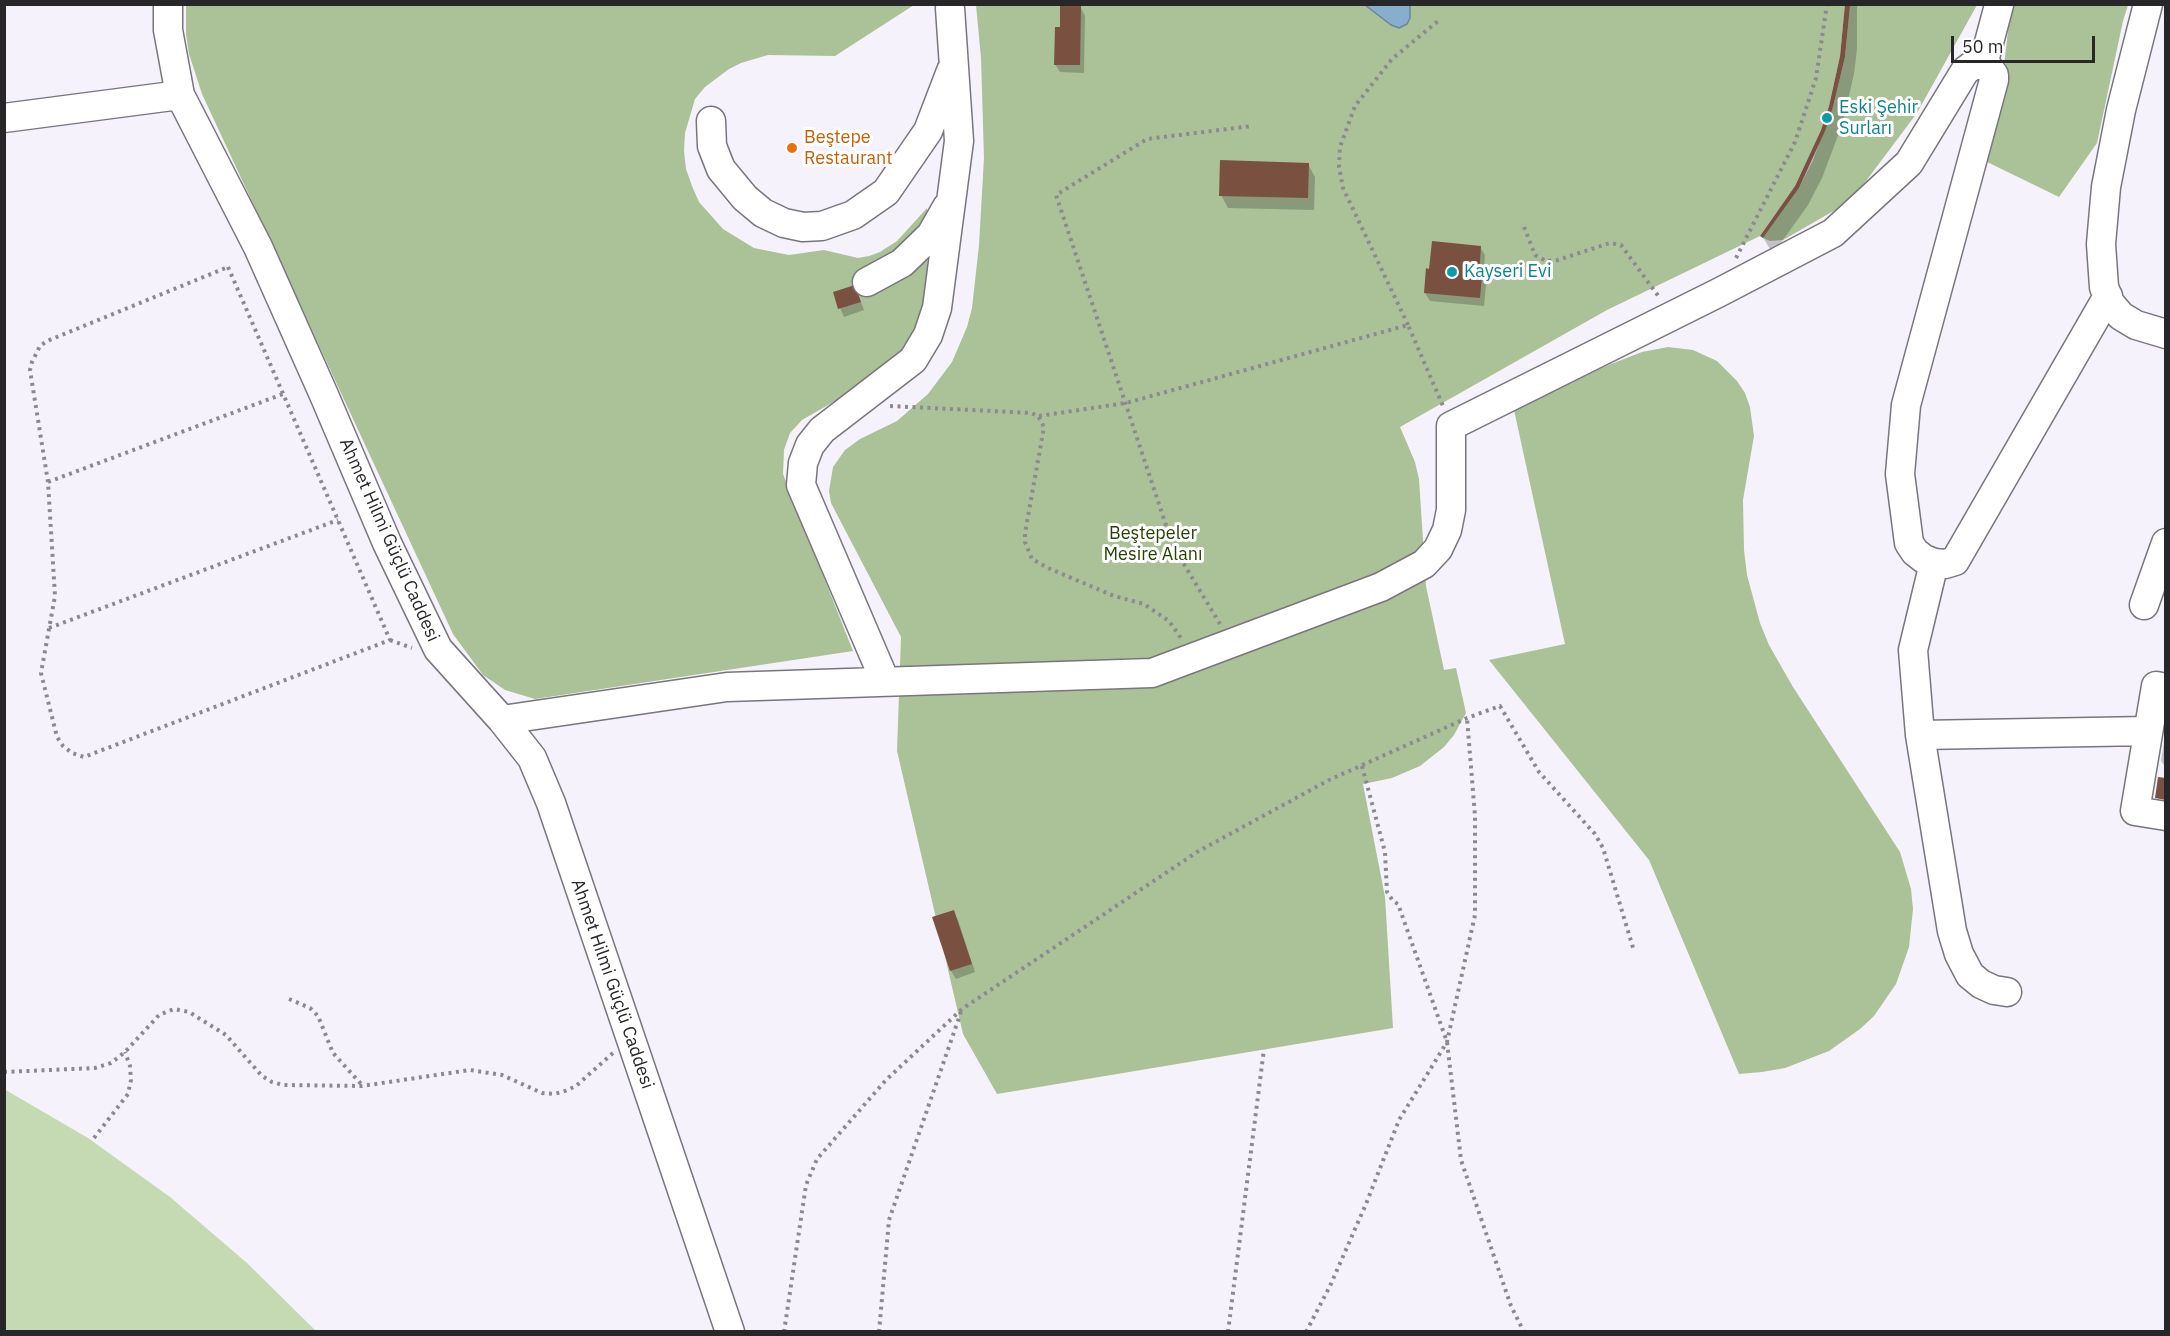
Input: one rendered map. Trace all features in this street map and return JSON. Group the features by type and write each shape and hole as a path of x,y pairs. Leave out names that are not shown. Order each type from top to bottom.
{"street":[{"name":"Ahmet Hilmi Güçlü Caddesi","path":"168,4 168,30 180,95 258,247 387,543 438,649 502,720 532,758 551,802 730,1332"},
{"path":"2148,4 2121,110 2106,187 2101,244 2104,287 2121,316 2136,325 2166,334"},
{"path":"1983,64 1998,5"},
{"path":"885,681 801,485 803,463 810,445 822,430 913,360 928,335 937,308 960,141 950,8"},
{"path":"711,121 712,146 721,169 744,198 763,213 784,223 803,227 822,226 853,215 886,192 928,131 954,62"},
{"path":"502,720 727,687 1152,673 1381,587 1424,564 1438,549 1447,530 1451,510 1451,426 1673,316 1833,233 1909,164 1965,71 1973,65 1983,64 1991,70 1994,80 1906,405 1900,474 1909,543 1924,559 1945,564 1955,561 2108,296"},
{"path":"4,118 180,95"},
{"path":"867,282 902,263 931,235 951,201"},
{"path":"2144,605 2166,543"},
{"path":"1934,563 1913,650 1920,735 1952,931 1959,954 1970,975 1981,984 1994,990 2007,992"},
{"path":"2166,688 2156,686 2135,811 2166,816"},
{"path":"1920,735 2148,731"}],"path":[{"path":"1718,293 1795,142 1816,78 1827,4"},
{"path":"1438,21 1392,58 1355,106 1340,147 1339,167 1343,188 1408,325 1451,426"},
{"path":"1232,643 1173,546 1056,195 1147,139 1252,126"},
{"path":"1524,227 1535,255 1546,261 1558,260 1610,243 1621,245 1673,316"},
{"path":"228,267 390,640 84,757 72,753 57,737 41,673 55,596 48,482 30,370 40,346 47,341 228,267"},
{"path":"855,405 1030,413 1038,416 1126,403 1408,325"},
{"path":"48,482 283,394"},
{"path":"1038,416 1044,427 1025,533 1025,542 1032,559 1114,596 1144,604 1169,621 1182,638 1190,658"},
{"path":"49,628 338,520"},
{"path":"784,1332 806,1185 817,1159 886,1080 962,1009 1197,852 1329,780 1467,718 1500,705 1539,772 1595,834 1604,848 1634,951"},
{"path":"1306,1332 1330,1287 1399,1120 1447,1042 1475,915 1475,816 1467,718"},
{"path":"1362,766 1385,852 1387,892 1398,904 1447,1042 1461,1160 1511,1306 1524,1332"},
{"path":"289,999 310,1008 318,1016 333,1053 362,1086"},
{"path":"4,1072 95,1068 111,1063 125,1053 159,1015 174,1009 182,1009 226,1035 262,1076 283,1085 362,1086 470,1070 502,1075 542,1093 554,1094 576,1086 630,1038"},
{"path":"879,1332 889,1220 962,1009"},
{"path":"1228,1332 1264,1049"},
{"path":"94,1138 128,1094 131,1080 130,1066 125,1053"}],"green space":[{"path":"186,4 914,5 835,56 768,55 729,69 705,87 695,99 685,133 686,169 699,202 723,229 754,248 789,255 824,250 858,258 869,256 897,241 927,208 928,300 910,345 868,382 802,420 790,433 784,450 783,474 853,651 535,699 505,690 483,675 453,634 202,94 189,54"},
{"name":"Beştepeler Mesire Alanı","path":"976,5 1845,5 1840,56 1821,130 1795,186 1760,236 1607,310 1400,427 1415,462 1419,479 1426,586 1444,670 1456,668 1466,713 1454,735 1444,747 1420,766 1392,778 1363,784 1385,897 1393,1028 997,1094 963,1034 897,751 901,637 831,503 829,491 833,467 845,450 860,439 897,421 928,394 952,362 967,327 972,308 979,245 984,158 981,58"},
{"path":"1850,5 1977,5 1917,113 1851,201 1783,240 1770,241 1763,238 1799,188 1813,160 1833,107 1845,57"},
{"path":"2011,5 2128,5 2097,143 2059,197 1983,160 2003,74"},
{"path":"1668,347 1693,350 1717,361 1737,381 1745,393 1750,407 1754,436 1743,500 1744,550 1747,575 1760,623 1769,645 1793,687 1900,852 1911,889 1913,909 1909,947 1896,984 1874,1016 1829,1051 1785,1068 1762,1072 1739,1074 1649,860 1489,660 1565,644 1514,410 1606,366 1642,352"},
{"path":"4,1089 88,1138 170,1197 247,1263 316,1331 5,1331"}],"water":[{"path":"1365,5 1410,5 1410,18 1407,24 1399,28 1391,25"}],"building":[{"name":"Eski Şehir Surları","path":"1845,4 1850,6 1845,57 1825,131 1799,188 1763,238 1760,236 1795,186 1821,130 1840,56"},
{"path":"1060,6 1081,6 1080,65 1054,65 1055,27 1060,27"},
{"path":"1220,160 1309,163 1308,198 1219,196"},
{"name":"Kayseri Evi","path":"1432,241 1481,246 1480,298 1424,293 1426,268 1429,269"},
{"path":"855,285 861,302 838,309 833,292"},
{"path":"2158,777 2166,778 2166,800 2155,798"},
{"path":"954,910 972,964 950,971 932,917"}],"place":[{"name":"Eski Şehir Surları","path":"1827,118"},
{"name":"Beştepe Restaurant","path":"792,148"},
{"name":"Kayseri Evi","path":"1452,272"}]}
